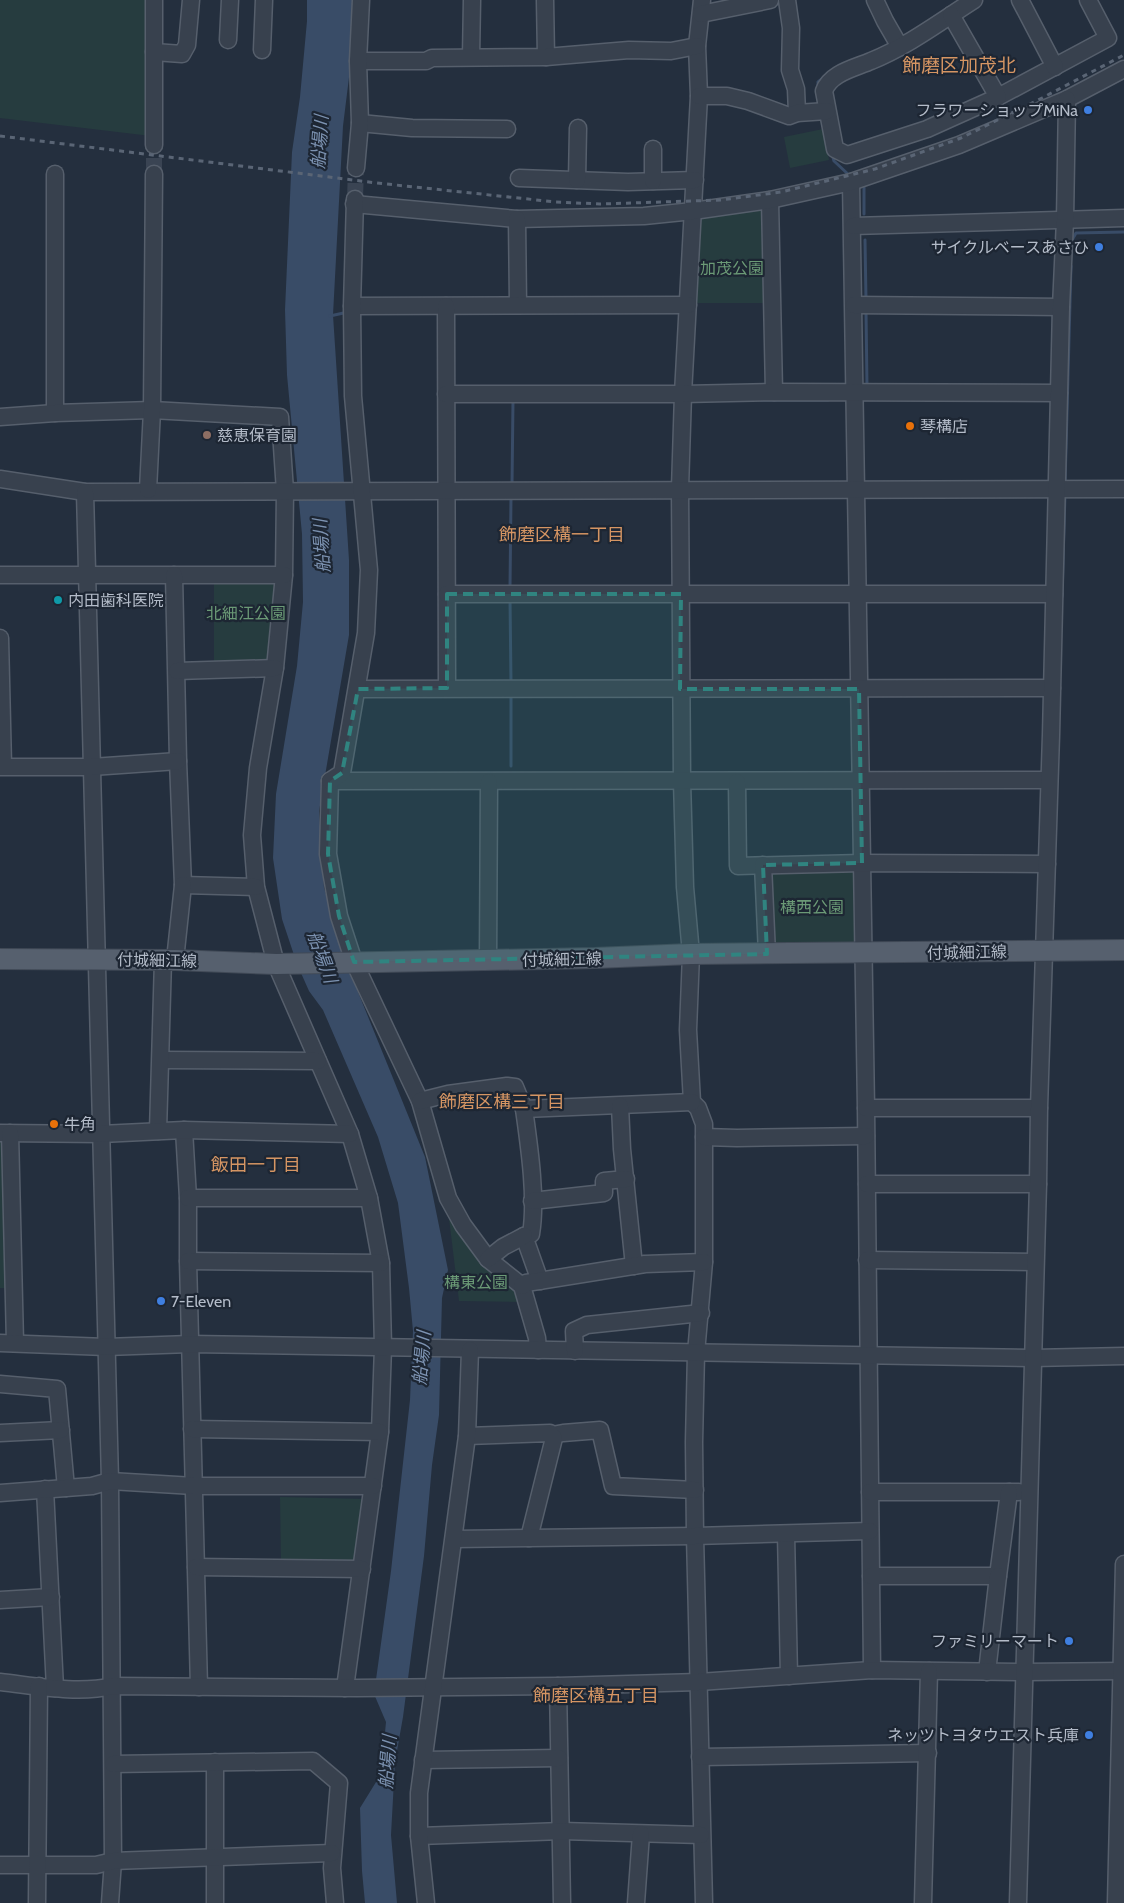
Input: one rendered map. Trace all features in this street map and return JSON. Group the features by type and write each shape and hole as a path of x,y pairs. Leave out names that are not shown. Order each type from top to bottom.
{"main road":[{"name":"付城細江線","path":"0,959 169,960 282,964 488,961 691,954 1124,950"}],"street":[{"path":"154,0 154,145"},
{"path":"154,52 182,54 187,45 191,0"},
{"path":"228,40 230,0"},
{"path":"262,50 264,0"},
{"path":"356,168 360,123 358,61 361,0"},
{"path":"471,57 472,0"},
{"path":"545,0 546,57"},
{"path":"704,1903 701,1835 695,1490 696,1353 704,1262 704,1137 702,1116 692,1102 688,1030 691,954 685,887 680,689 680,489 683,394 699,96 697,46 702,7 770,0"},
{"path":"787,0 791,28 790,70 796,89 796,113"},
{"path":"875,0 897,42"},
{"path":"974,0 897,42 888,54 827,82 824,91 836,149 847,155 927,129 998,97 1108,38 1088,0"},
{"path":"1020,0 1055,67"},
{"path":"944,15 998,97"},
{"path":"358,61 426,61 432,58 471,57 546,57 629,50 671,51 697,46"},
{"path":"330,781 342,773 358,689 366,633 369,570 353,396 352,306 355,202 517,219 644,216 693,212 770,200 851,182 959,145 1067,99 1124,69"},
{"path":"699,96 727,96 748,101 789,116 796,113 827,111"},
{"path":"1018,1903 1061,307 1066,220 1067,99"},
{"path":"360,123 412,128 507,129"},
{"path":"578,128 578,180"},
{"path":"653,149 653,181"},
{"path":"54,413 55,174"},
{"path":"148,490 152,410 154,174"},
{"path":"519,178 695,180"},
{"path":"851,182 864,953 872,1670"},
{"path":"770,200 774,392"},
{"path":"853,226 1124,218"},
{"path":"517,219 518,305"},
{"path":"352,306 688,305"},
{"path":"854,305 1061,307"},
{"path":"446,306 447,688"},
{"path":"446,394 1059,393"},
{"path":"0,417 54,413 152,410 280,417 285,491 284,575 275,668 258,768 252,835 256,887 318,1061 350,1134 369,1198 381,1262 383,1347 380,1432 362,1569 351,1688"},
{"path":"0,479 85,492 148,490 1124,489"},
{"path":"85,492 110,1481 114,1861 110,1903"},
{"path":"158,1131 161,1060 169,960 183,885 174,575"},
{"path":"0,576 284,575"},
{"path":"447,594 1054,594"},
{"path":"0,638 2,766 92,767 178,761"},
{"path":"177,671 275,668"},
{"path":"358,689 1052,688"},
{"path":"330,781 737,782 1049,780"},
{"path":"330,781 328,854 338,916 352,962 420,1101 448,1198 463,1226 488,1258 522,1286 537,1338 538,1350"},
{"path":"488,961 489,782"},
{"path":"737,782 738,866 862,863 1047,864"},
{"path":"763,865 767,954"},
{"path":"183,885 256,887"},
{"path":"161,1060 318,1061"},
{"path":"420,1101 448,1094 507,1086 515,1087 524,1108 530,1156 533,1220 531,1234 503,1247 488,1258"},
{"path":"524,1108 692,1102"},
{"path":"620,1106 622,1149 634,1266"},
{"path":"866,1108 1039,1108"},
{"path":"350,1134 184,1130 101,1134 5,1133 7,1343 106,1347 190,1344 1032,1358 1124,1356"},
{"path":"184,1130 188,1198 199,1687"},
{"path":"704,1137 866,1136"},
{"path":"532,1201 604,1193 604,1181 626,1179"},
{"path":"867,1184 1038,1184"},
{"path":"188,1198 369,1198"},
{"path":"524,1236 540,1281"},
{"path":"867,1260 1035,1262"},
{"path":"188,1261 381,1262"},
{"path":"522,1286 526,1283 634,1266 704,1262"},
{"path":"575,1351 574,1331 587,1325 700,1313"},
{"path":"426,1903 419,1836 419,1793 467,1436 470,1350"},
{"path":"0,1384 57,1389 66,1488"},
{"path":"192,1429 380,1432"},
{"path":"0,1433 61,1430"},
{"path":"552,1436 563,1433 600,1430 613,1486 695,1490"},
{"path":"467,1436 550,1433 554,1438 529,1538"},
{"path":"0,1493 92,1486 110,1481 194,1486 373,1486"},
{"path":"37,1903 51,1597 45,1489"},
{"path":"870,1492 1029,1491"},
{"path":"987,1672 1009,1492"},
{"path":"454,1539 695,1536 870,1531"},
{"path":"786,1534 789,1676"},
{"path":"1116,1903 1124,1564"},
{"path":"196,1567 362,1569"},
{"path":"871,1576 998,1576"},
{"path":"0,1600 51,1597"},
{"path":"0,1682 47,1687 99,1689 113,1686 433,1688 699,1682 872,1670 987,1672 1122,1671"},
{"path":"923,1903 929,1671"},
{"path":"558,1686 562,1903"},
{"path":"700,1757 928,1753"},
{"path":"424,1760 559,1758"},
{"path":"113,1764 313,1761 339,1783 332,1853 335,1903"},
{"path":"215,1762 215,1903"},
{"path":"419,1836 562,1831 701,1835"},
{"path":"636,1903 641,1834"},
{"path":"0,1865 96,1865 114,1861 332,1853"}],"highlighted area":[{"path":"447,594 681,594 680,689 859,689 862,863 763,865 767,954 354,962 339,916 328,854 330,781 342,773 358,689 447,688"}],"green space":[{"path":"0,0 150,0 151,136 0,118"},
{"path":"823,129 829,160 790,168 784,137"},
{"name":"加茂公園","path":"761,206 766,212 767,303 696,303 700,218"},
{"name":"北細江公園","path":"214,579 279,582 272,661 214,665"},
{"name":"構西公園","path":"854,869 856,943 770,945 768,871"},
{"path":"0,1141 5,1145 9,1288 0,1288"},
{"name":"構東公園","path":"448,1210 515,1286 521,1302 459,1301"},
{"path":"280,1497 367,1499 358,1559 353,1562 281,1563"}],"water":[{"name":"船場川","path":"307,0 355,0 355,29 343,126 333,315 349,560 349,635 319,811 324,888 358,992 425,1157 448,1270 442,1298 439,1415 432,1465 424,1556 403,1717 395,1762 391,1835 397,1903 365,1903 360,1808 381,1774 386,1722 374,1694 391,1571 410,1400 413,1331 409,1288 398,1203 378,1137 323,1010 309,991 297,964 282,919 273,858 276,794 297,666 303,602 302,534 287,375 285,310 292,152 300,97 307,21"}],"waterway":[{"path":"818,89 818,82 823,78"},
{"path":"832,154 834,161 850,176"},
{"path":"861,183 864,185 864,214"},
{"path":"1072,240 1076,233 1124,232"},
{"path":"865,240 866,300"},
{"path":"1065,485 1071,266"},
{"path":"866,311 867,387"},
{"path":"330,316 348,312"},
{"path":"761,400 828,400"},
{"path":"512,485 513,401"},
{"path":"1062,597 1065,494"},
{"path":"510,588 511,497"},
{"path":"510,599 511,683"},
{"path":"511,694 511,766"}],"tunnel":[{"path":"154,145 154,174"},
{"path":"355,199 356,168"}],"railway":[{"path":"0,136 377,183 556,202 600,204 721,200 781,192 875,169 961,138 1124,55"}],"place":[{"name":"フラワーショップMiNa","path":"1088,110"},
{"name":"サイクルベースあさひ","path":"1099,247"},
{"name":"琴構店","path":"910,426"},
{"name":"慈恵保育園","path":"207,435"},
{"name":"内田歯科医院","path":"58,600"},
{"name":"牛角","path":"54,1124"},
{"name":"7-Eleven","path":"161,1301"},
{"name":"ファミリーマート","path":"1069,1641"},
{"name":"ネッツトヨタウエスト兵庫","path":"1089,1735"}],"district":[{"name":"飾磨区加茂北","path":"959,65"},
{"name":"飾磨区構一丁目","path":"562,535"},
{"name":"飾磨区構三丁目","path":"502,1102"},
{"name":"飯田一丁目","path":"256,1165"},
{"name":"飾磨区構五丁目","path":"596,1696"}]}
